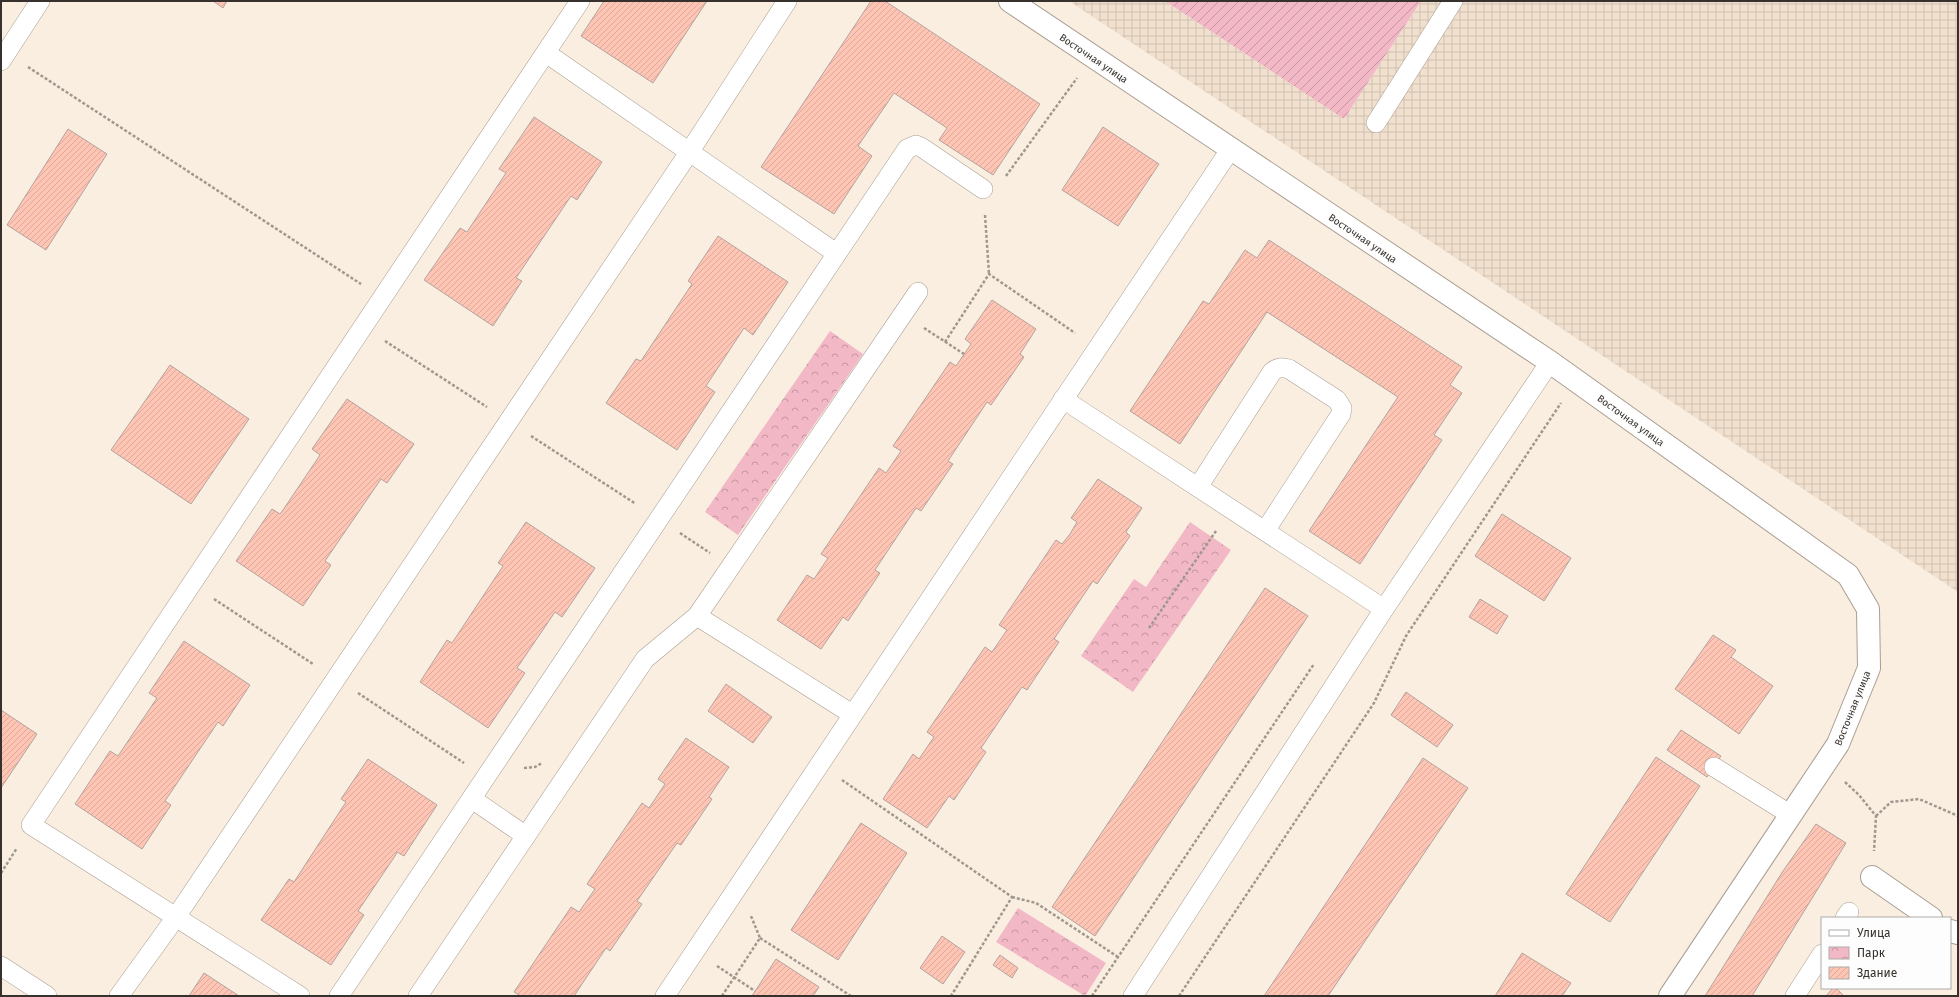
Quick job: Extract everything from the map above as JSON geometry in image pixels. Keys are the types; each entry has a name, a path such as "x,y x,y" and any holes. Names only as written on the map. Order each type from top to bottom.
{"street":[{"name":"Восточная улица","path":"1010,1 1230,150 1550,362 1848,575 1868,609 1869,668 1838,744 1670,996"},
{"path":"1872,878 1930,917"}],"lane":[{"path":"4,57 40,1"},
{"path":"300,996 31,825 580,1"},
{"path":"119,996 176,918 509,422 690,151 787,1"},
{"path":"1376,123 1453,1"},
{"path":"546,53 836,253"},
{"path":"339,996 907,149 911,146 921,147 983,189"},
{"path":"665,996 818,764 1230,150"},
{"path":"418,996 645,659 697,616 918,292"},
{"path":"1133,996 1384,609 1550,362"},
{"path":"1198,487 1272,372 1277,368 1282,367 1289,369 1337,400 1342,408 1341,414 1265,531"},
{"path":"1063,399 1384,609"},
{"path":"697,616 852,714"},
{"path":"1714,767 1791,815"},
{"path":"472,799 526,836"},
{"path":"1795,996 1821,956"},
{"path":"1,966 47,996"}],"path":[{"path":"4,57 382,298"},
{"path":"946,342 989,274 983,189 994,187 1003,181 1092,57"},
{"path":"989,274 1097,348"},
{"path":"904,313 964,354"},
{"path":"363,327 731,567"},
{"path":"1179,996 1374,703 1406,636 1576,380"},
{"path":"1149,628 1231,510"},
{"path":"1092,996 1316,662"},
{"path":"497,761 524,768 535,767 548,758"},
{"path":"818,764 1012,897 1036,902 1118,957"},
{"path":"1826,764 1859,795 1876,816 1872,878"},
{"path":"1876,816 1892,802 1919,799 1958,816"},
{"path":"738,886 760,938 851,996"},
{"path":"951,996 1012,897"},
{"path":"722,996 760,938"},
{"path":"695,950 755,991"}],"shaded area":[{"path":"1069,1 1165,1 1344,119 1421,1 1958,1 1958,592"}],"green space":[{"path":"1165,1 1421,1 1344,119"},
{"path":"830,331 863,354 738,535 705,512"},
{"path":"1190,522 1231,550 1133,692 1081,656 1134,579 1146,587"},
{"path":"1018,908 1106,963 1085,996 996,942"}],"building":[{"path":"213,1 227,1 223,8"},
{"path":"604,1 707,1 653,83 581,36"},
{"path":"871,1 885,1 1040,104 993,175 939,140 947,128 894,93 858,146 872,156 834,214 761,167"},
{"path":"534,117 602,162 577,200 571,196 516,278 522,281 493,326 424,280 460,228 467,232 506,173 499,169"},
{"path":"1103,127 1159,164 1118,226 1062,190"},
{"path":"68,129 107,154 46,250 7,225"},
{"path":"718,236 788,282 753,335 744,328 706,386 715,392 677,450 606,403 636,359 641,361 692,284 688,281"},
{"path":"1269,240 1462,367 1450,385 1462,393 1434,435 1442,440 1360,564 1309,531 1398,397 1267,312 1180,444 1130,411 1203,301 1209,304 1245,250 1257,258"},
{"path":"992,300 1036,329 1020,354 1024,357 991,405 987,402 948,461 953,464 921,511 916,508 875,570 880,573 848,621 843,617 821,649 777,620 807,575 814,579 828,558 821,554 879,468 886,473 901,451 893,446 950,362 956,366 971,344 965,339"},
{"path":"170,365 249,419 191,504 111,450"},
{"path":"347,399 414,444 387,483 381,479 325,561 331,565 303,606 236,561 272,509 280,514 283,510 320,455 312,449"},
{"path":"1098,479 1142,508 1126,532 1130,536 1097,584 1093,581 1054,639 1059,642 1027,690 1022,687 981,748 986,752 954,800 949,796 927,828 883,799 913,754 919,759 934,737 927,732 985,647 992,652 1007,630 999,625 1056,540 1062,544 1070,534 1077,522 1071,518"},
{"path":"1502,514 1571,558 1544,601 1475,556"},
{"path":"526,522 595,568 562,617 555,612 519,665 517,668 525,673 488,728 420,682 447,640 452,643 503,566 498,563"},
{"path":"1265,588 1308,616 1095,936 1052,907"},
{"path":"1480,599 1508,616 1497,634 1469,617"},
{"path":"1713,635 1736,650 1731,657 1773,686 1739,734 1675,689"},
{"path":"184,641 250,685 223,726 218,722 165,801 171,805 142,849 75,804 110,751 118,756 157,698 149,693"},
{"path":"726,684 772,717 753,743 708,711"},
{"path":"1406,692 1453,725 1437,747 1391,715"},
{"path":"1,710 37,734 1,788"},
{"path":"1681,730 1721,756 1707,777 1667,750"},
{"path":"686,738 729,767 709,797 712,799 681,845 677,843 637,901 642,904 610,951 606,948 574,996 521,996 514,992 571,907 579,912 595,889 587,884 642,803 649,808 665,784 658,779"},
{"path":"1656,757 1700,786 1610,922 1566,894"},
{"path":"1423,758 1468,788 1328,996 1264,996"},
{"path":"368,759 437,805 404,856 397,852 358,911 364,915 331,965 261,920 289,879 294,882 346,802 341,799"},
{"path":"861,823 907,853 838,960 791,930"},
{"path":"1816,824 1846,843 1752,996 1705,996 1783,871"},
{"path":"942,936 965,952 943,984 920,968"},
{"path":"1522,953 1571,983 1562,996 1495,996"},
{"path":"1000,955 1018,968 1012,978 993,965"},
{"path":"776,959 819,987 813,996 752,996"},
{"path":"204,973 239,996 189,996"},
{"path":"1832,989 1837,989 1844,996 1826,996"}]}
